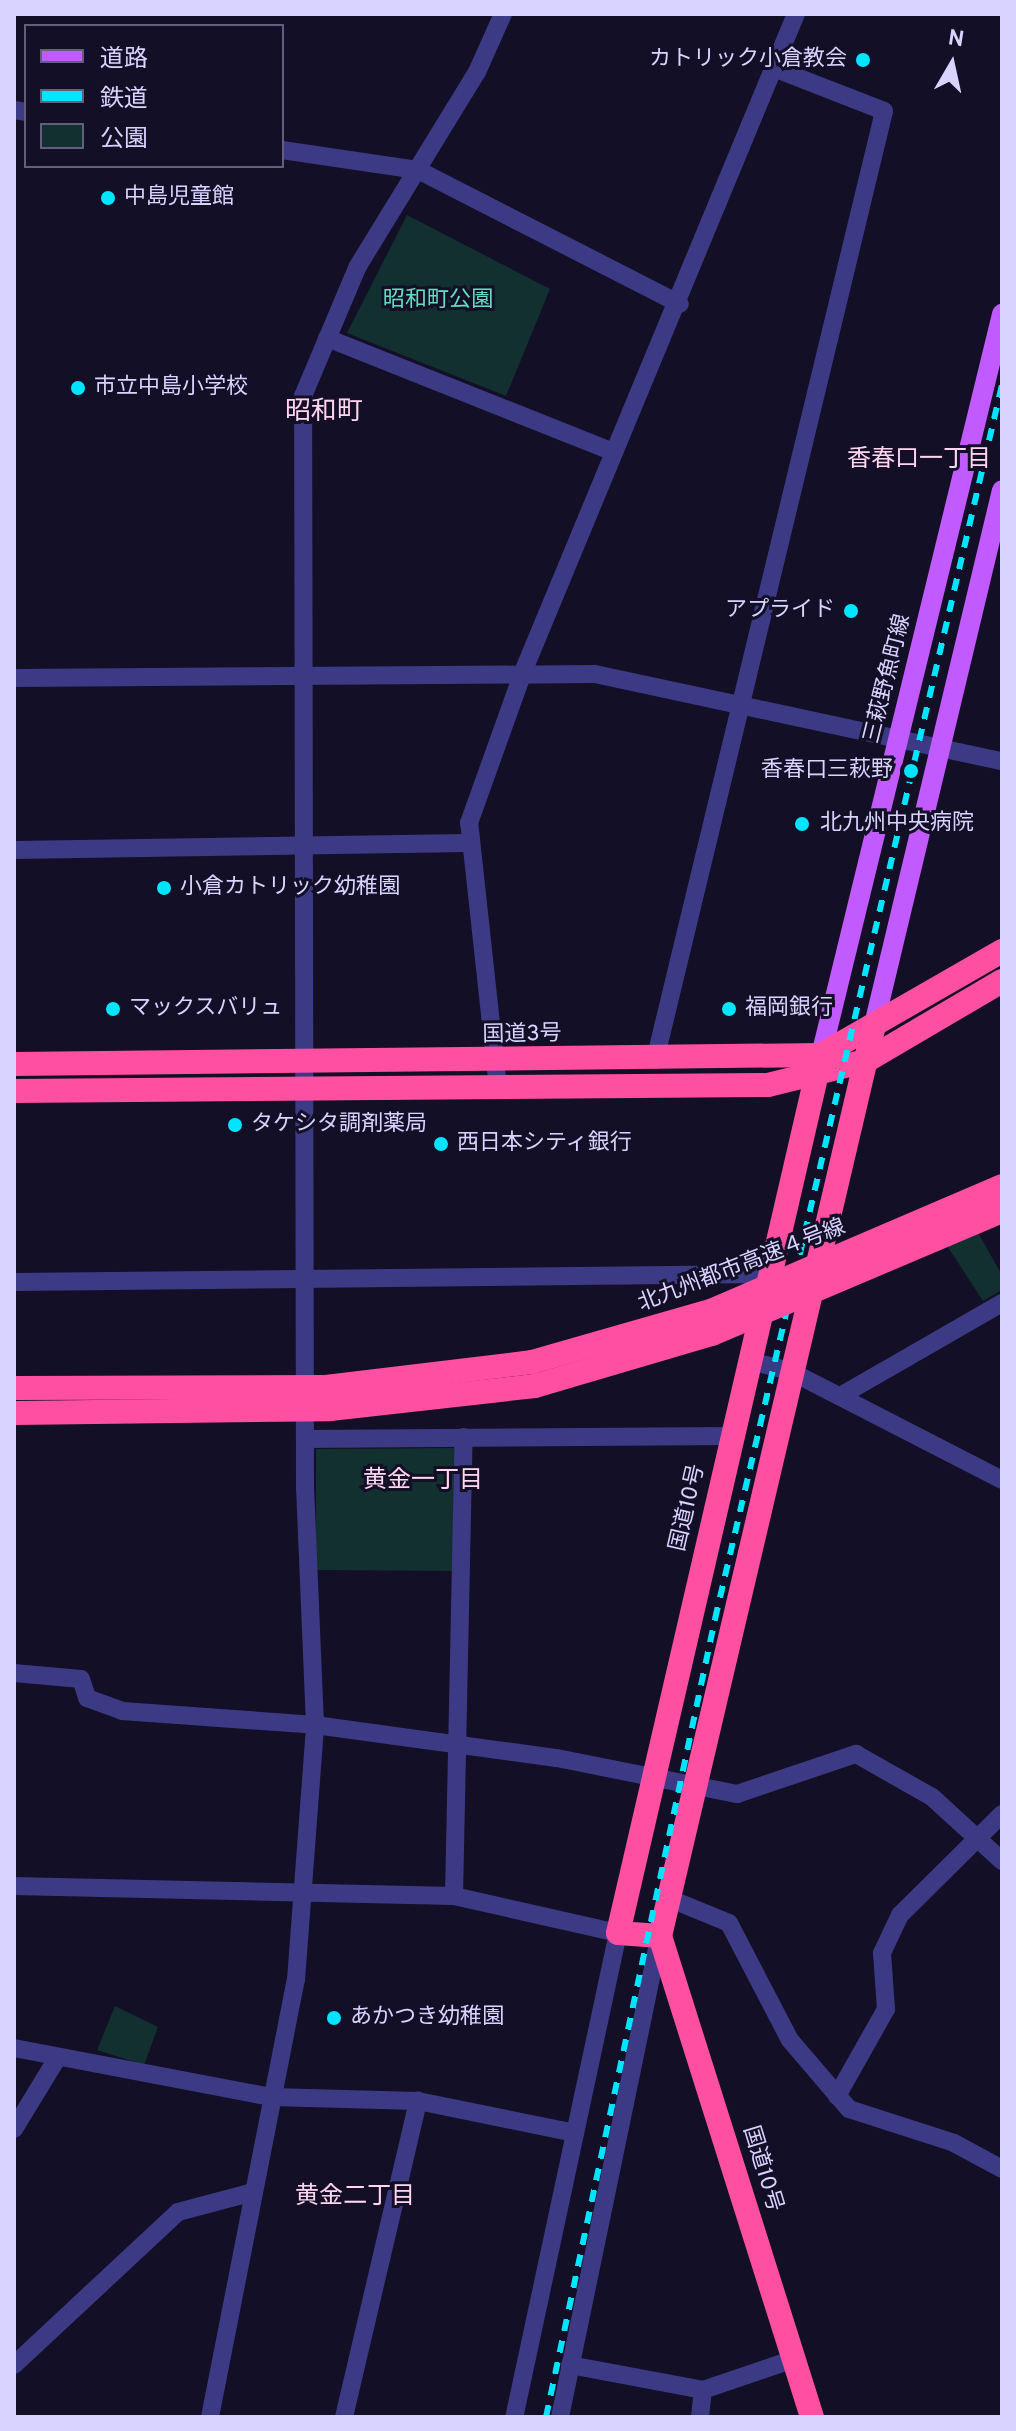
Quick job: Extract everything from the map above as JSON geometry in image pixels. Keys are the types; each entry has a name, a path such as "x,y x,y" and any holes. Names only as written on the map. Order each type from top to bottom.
{"highway":[{"name":"国道3号","path":"14,1091 768,1085 819,1065 1002,951"},
{"name":"国道3号","path":"14,1064 655,1060 819,1065 866,1061 1002,981"},
{"name":"国道10号","path":"812,2417 791,2360 660,1936 693,1782 873,1029"},
{"name":"国道10号","path":"618,1933 819,1065"},
{"name":"北九州都市高速４号線","path":"14,1388 326,1387 532,1362 713,1310 1002,1186"},
{"path":"14,1413 330,1409 535,1386 712,1334 1002,1211"},
{"path":"618,1933 660,1936"}],"main road":[{"name":"三萩野魚町線","path":"819,1065 1002,314"},
{"path":"873,1029 1002,490"}],"street":[{"path":"210,2417 296,1980 315,1725 305,1439 303,396 358,266 418,170 503,14"},
{"path":"498,1088 499,1061 466,843 523,672 614,452 680,304 796,14"},
{"path":"655,1060 736,702 884,111 776,69"},
{"path":"284,150 418,170 680,304"},
{"path":"327,338 614,452"},
{"path":"14,678 302,678 523,672 595,674 1002,761"},
{"path":"14,850 303,848 466,843"},
{"path":"14,1282 770,1274"},
{"path":"842,1395 1002,1303"},
{"path":"750,1361 790,1371 999,1472"},
{"path":"305,1439 732,1436"},
{"path":"454,1896 464,1437"},
{"path":"14,1673 81,1679 87,1698 122,1711 315,1725 653,1773 737,1794 856,1754 932,1797 972,1837 1002,1861"},
{"path":"837,2096 886,2009 882,1953 900,1915 942,1879 972,1837 1002,1814"},
{"path":"14,1886 454,1896 618,1933 571,2132 514,2417"},
{"path":"668,1898 729,1923 790,2040 849,2109 954,2143 1002,2169"},
{"path":"560,2417 660,1936"},
{"path":"14,2048 272,2097 418,2101 571,2132"},
{"path":"14,2129 58,2057"},
{"path":"344,2417 418,2101"},
{"path":"14,2365 178,2212 253,2192"},
{"path":"570,2365 703,2390 791,2360"},
{"path":"700,2417 703,2390"}],"green space":[{"name":"昭和町公園","path":"407,215 550,289 506,396 347,333"},
{"path":"956,1194 1002,1275 1002,1290 983,1301 923,1209"},
{"path":"458,1448 453,1571 316,1570 316,1449"},
{"path":"115,2006 158,2027 144,2065 97,2050"}],"railway":[{"path":"546,2417 715,1619 1002,385"}],"place":[{"name":"カトリック小倉教会","path":"863,60"},
{"name":"中島児童館","path":"108,198"},
{"name":"市立中島小学校","path":"78,388"},
{"name":"アプライド","path":"851,611"},
{"name":"香春口三萩野","path":"911,771"},
{"name":"北九州中央病院","path":"802,824"},
{"name":"小倉カトリック幼稚園","path":"164,888"},
{"name":"マックスバリュ","path":"113,1009"},
{"name":"福岡銀行","path":"729,1009"},
{"name":"タケシタ調剤薬局","path":"235,1125"},
{"name":"西日本シティ銀行","path":"441,1144"},
{"name":"あかつき幼稚園","path":"334,2018"}],"district":[{"name":"昭和町","path":"324,413"},
{"name":"香春口一丁目","path":"919,461"},
{"name":"黄金一丁目","path":"423,1482"},
{"name":"黄金二丁目","path":"355,2198"}]}
